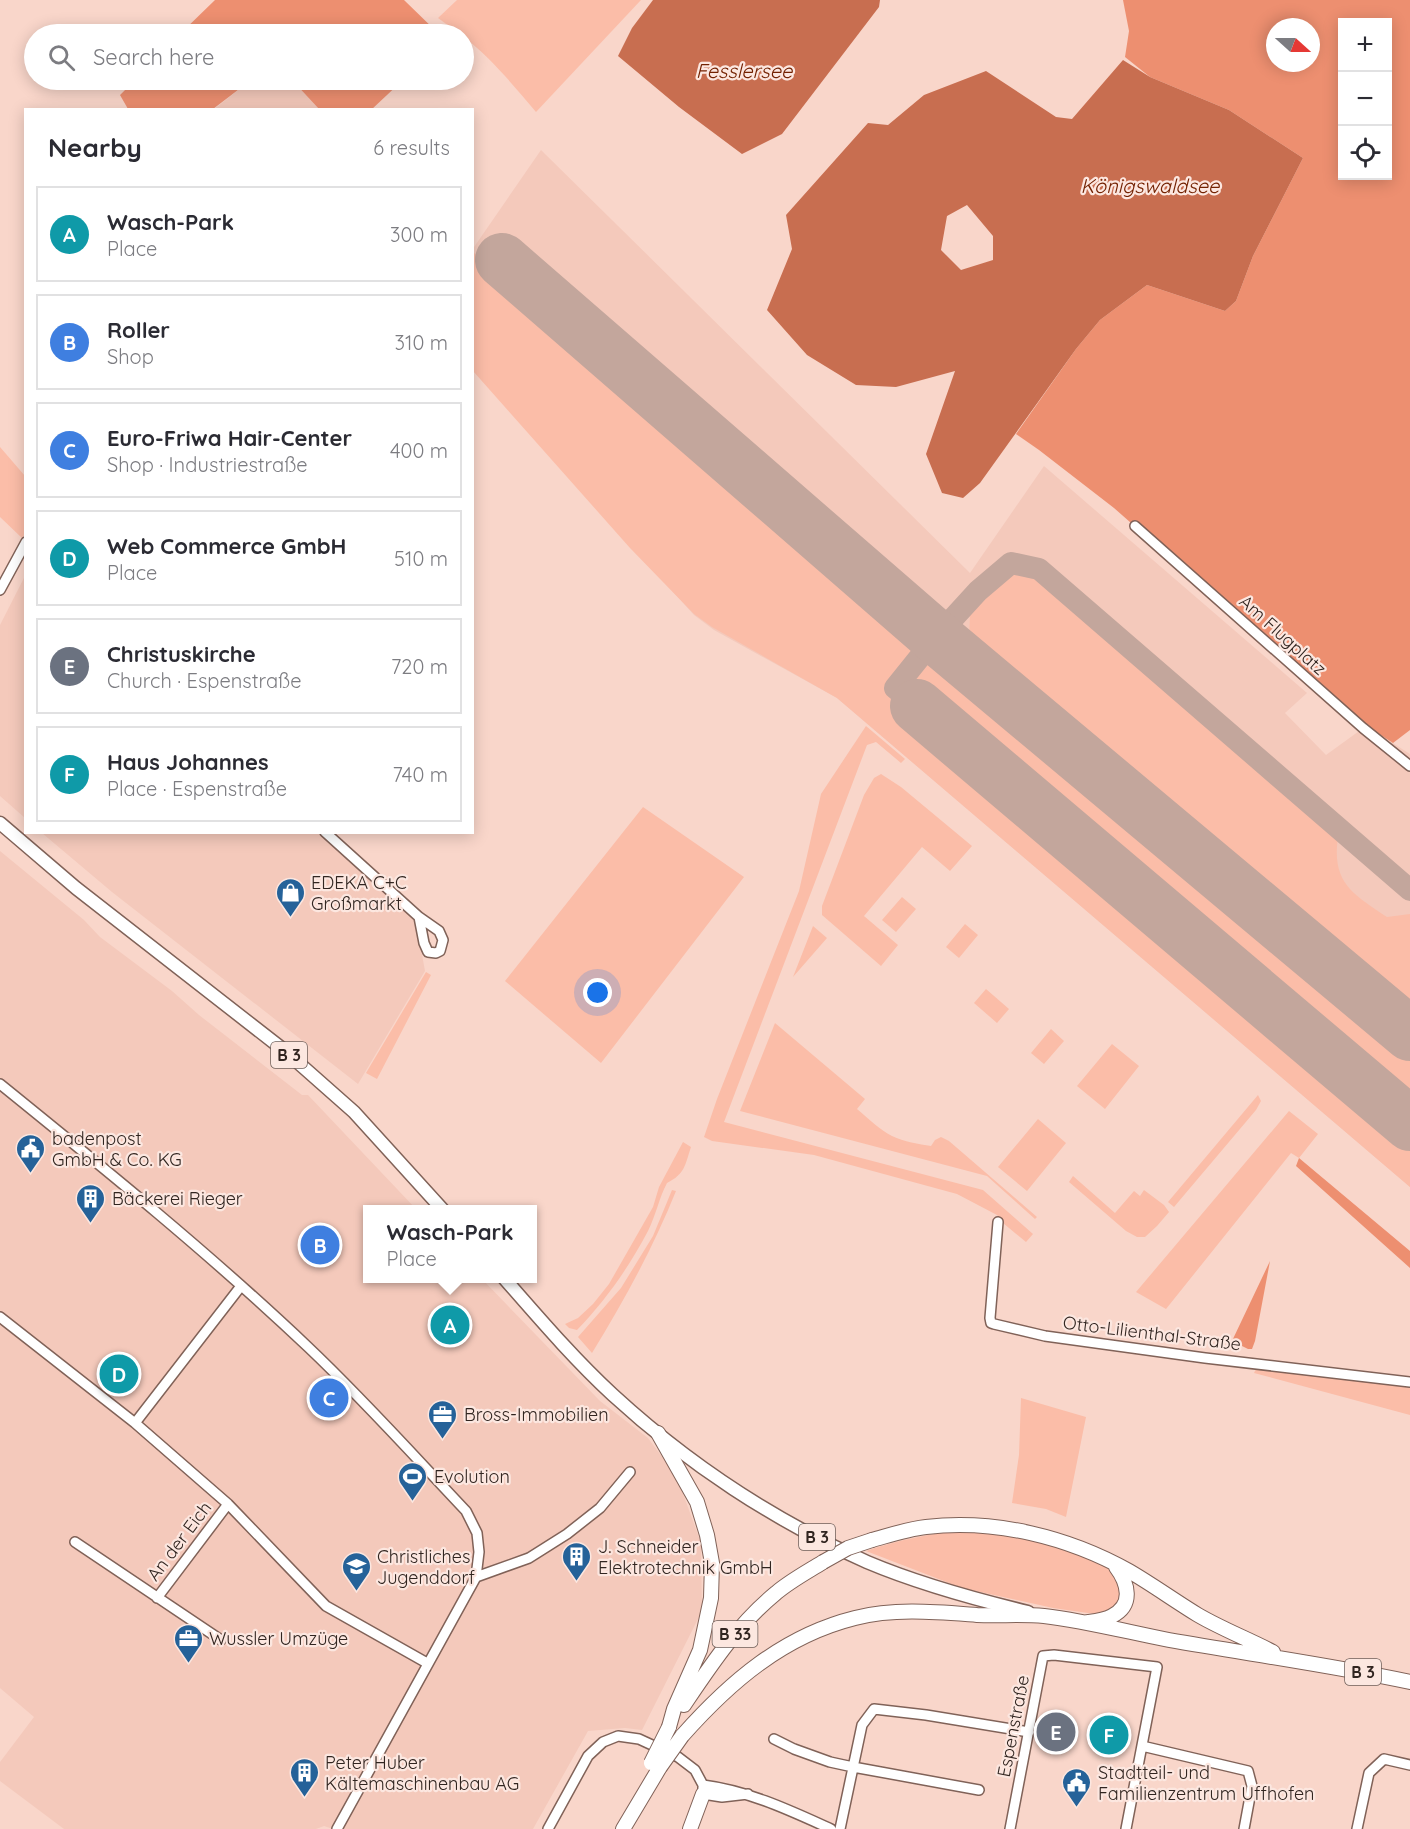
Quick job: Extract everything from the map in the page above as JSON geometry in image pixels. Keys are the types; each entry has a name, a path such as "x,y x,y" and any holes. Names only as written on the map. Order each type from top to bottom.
{"highway":[{"path":"658,1433 698,1502 712,1563 711,1598 699,1650 674,1709 669,1728"},
{"name":"B 33","path":"626,1826 637,1798 655,1765 669,1728 715,1658 742,1626 776,1592 848,1548 872,1540 924,1527 952,1525 1019,1530 1053,1538 1112,1562 1200,1616 1285,1658"},
{"path":"1083,1623 1111,1617 1119,1612 1124,1604 1128,1587 1112,1562"},
{"name":"B 33","path":"655,1765 711,1703 749,1670 778,1651 810,1635 854,1618 890,1611 1044,1616"},
{"name":"B 3","path":"1044,1616 1410,1682"},
{"path":"690,1829 703,1790"},
{"name":"B 33","path":"614,1829 625,1807 637,1798"}],"main road":[{"name":"B 3","path":"0,823 75,888 285,1051 354,1112 439,1205"},
{"name":"B 3","path":"508,1283 581,1364 619,1401 658,1433 753,1502 868,1562 926,1584 1044,1616"}],"street":[{"name":"Am Flugplatz","path":"1135,526 1363,728 1410,766"},
{"path":"0,590 22,558"},
{"path":"326,834 419,917"},
{"path":"0,1084 139,1198 309,1348 466,1511 477,1533 479,1552 476,1577 337,1829"},
{"name":"Otto-Lilienthal-Straße","path":"998,1222 991,1323 1045,1336 1205,1358 1410,1382"},
{"path":"135,1423 241,1286"},
{"path":"0,1317 135,1423 228,1504 326,1606 427,1663"},
{"path":"476,1577 529,1558 567,1534 600,1508 630,1472"},
{"name":"An der Eich","path":"157,1598 228,1504"},
{"name":"An der Eich","path":"75,1542 221,1640"},
{"name":"Espenstraße","path":"1010,1829 1043,1656 1054,1655 1157,1667 1126,1829"},
{"path":"840,1829 862,1725 874,1709 1029,1732"},
{"path":"548,1829 588,1756 603,1742 618,1736 639,1739 678,1757 695,1770 703,1790 722,1797 748,1794 831,1829"},
{"path":"774,1739 830,1762 979,1790"},
{"path":"1142,1746 1248,1771 1252,1786 1244,1829"},
{"path":"1357,1829 1369,1773 1384,1759 1410,1765"}],"shaded area":[{"path":"215,0 404,0 429,24 190,24"},
{"path":"457,0 641,0 536,112 511,82 474,45 474,24 446,24 438,18"},
{"path":"1123,0 1410,0 1410,730 1393,743 1347,713 1114,508 1016,434 1076,349 1100,320 1147,285 1225,311 1236,301 1253,256 1303,158 1229,110 1150,77 1125,57 1129,31"},
{"path":"125,90 238,90 214,108 127,108 120,95"},
{"path":"238,90 301,90 318,108 216,108"},
{"path":"301,90 392,90 373,108 318,108"},
{"path":"541,150 970,573 1044,466 1307,693 1285,713 1326,755 1366,726 1410,754 1410,1187 837,698 714,630 694,615 474,371 474,247"},
{"path":"474,253 790,526 1410,1050 1410,1187 837,698 712,627 694,614 630,548 474,372"},
{"path":"0,447 24,475 24,535 22,538 0,517"},
{"path":"1011,573 1037,575 1339,831 1337,862 1345,883 1362,900 1387,917 1410,914 1410,1017 969,643 970,614"},
{"path":"24,578 24,817 0,796 0,625"},
{"path":"866,726 905,759 901,763 876,742 867,745 724,1122 983,1190 1033,1234 1026,1242 997,1215 957,1194 814,1155 712,1141 704,1137 799,891 821,794"},
{"path":"881,774 901,787 972,846 950,871 922,847 864,916 898,945 881,966 822,915 822,906 864,795 874,778"},
{"path":"643,807 744,877 601,1063 505,981"},
{"path":"43,834 321,834 412,917 417,927 425,971 358,1084 112,892"},
{"path":"0,851 84,920 100,937 172,991 199,1015 302,1095 308,1095 412,1205 363,1205 363,1283 486,1283 600,1401 648,1438 677,1477 701,1543 702,1611 642,1730 625,1728 588,1731 533,1829 333,1829 324,1826 316,1829 64,1829 0,1781 0,1762 34,1717 0,1688"},
{"path":"902,897 916,909 896,932 882,920"},
{"path":"965,924 978,935 959,958 946,947"},
{"path":"813,926 827,938 793,977"},
{"path":"426,972 431,975 377,1079 366,1073"},
{"path":"986,989 1009,1009 997,1023 974,1003"},
{"path":"775,1023 865,1099 857,1109 883,1131 901,1140 931,1146 941,1137 949,1141 1037,1217 1035,1219 987,1176 740,1111"},
{"path":"1051,1029 1064,1041 1044,1064 1031,1053"},
{"path":"1112,1044 1139,1066 1105,1109 1077,1086"},
{"path":"1258,1095 1261,1101 1256,1110 1174,1207 1168,1202"},
{"path":"1289,1111 1318,1134 1299,1158 1291,1153 1166,1309 1136,1292"},
{"path":"1038,1119 1066,1143 1027,1191 998,1167"},
{"path":"683,1142 691,1147 686,1164 678,1176 667,1183 641,1244 616,1283 588,1319 577,1330 569,1328 565,1324 578,1318 609,1284 653,1207 659,1187"},
{"path":"1299,1158 1410,1251 1410,1268 1296,1166"},
{"path":"1073,1176 1115,1213 1134,1191 1140,1196 1144,1190 1164,1205 1169,1212 1145,1237 1137,1237 1126,1231 1069,1182"},
{"path":"672,1190 676,1191 648,1254 592,1353 578,1337 621,1288 653,1236"},
{"path":"1270,1261 1255,1341 1252,1349 1248,1349 1232,1341"},
{"path":"1256,1369 1410,1386 1410,1415 1254,1373"},
{"path":"1021,1398 1086,1417 1066,1517 1046,1509 1012,1503 1019,1455"},
{"path":"962,1530 1006,1534 1055,1543 1113,1570 1122,1580 1122,1602 1102,1615 1053,1608 962,1588 866,1551 914,1538"}],"water":[{"name":"Fesslersee","path":"653,0 880,0 879,7 782,134 742,154 679,107 618,56 632,28"},
{"name":"Königswaldsee","path":"1123,60 1150,77 1229,110 1303,158 1253,256 1236,301 1225,311 1147,285 1100,320 1076,349 980,483 963,498 942,493 926,454 955,371 896,387 856,385 807,355 767,310 792,249 786,215 868,123 888,125 924,95 986,71 1056,117 1072,119","holes":["967,205 993,236 993,260 961,270 941,250 947,216"]}],"taxiway":[{"path":"917,706 895,688 936,637 978,591 1011,563 1039,569 1410,890"}],"runway":[{"path":"502,260 936,637 1410,1034"},
{"path":"917,706 1410,1124"}],"place":[{"name":"EDEKA C+C Großmarkt","path":"290,918"},
{"name":"badenpost GmbH & Co. KG","path":"31,1174"},
{"name":"Bäckerei Rieger","path":"91,1224"},
{"name":"Roller","path":"320,1245"},
{"name":"Wasch-Park","path":"450,1325"},
{"name":"Web Commerce GmbH","path":"119,1374"},
{"name":"Euro-Friwa Hair-Center","path":"329,1398"},
{"name":"Bross-Immobilien","path":"443,1440"},
{"name":"Evolution","path":"413,1502"},
{"name":"J. Schneider Elektrotechnik GmbH","path":"577,1582"},
{"name":"Christliches Jugenddorf","path":"356,1592"},
{"name":"Wussler Umzüge","path":"188,1664"},
{"name":"Christuskirche","path":"1056,1732"},
{"name":"Haus Johannes","path":"1109,1735"},
{"name":"Peter Huber Kältemaschinenbau AG","path":"304,1798"},
{"name":"Stadtteil- und Familienzentrum Uffhofen","path":"1077,1808"}]}
